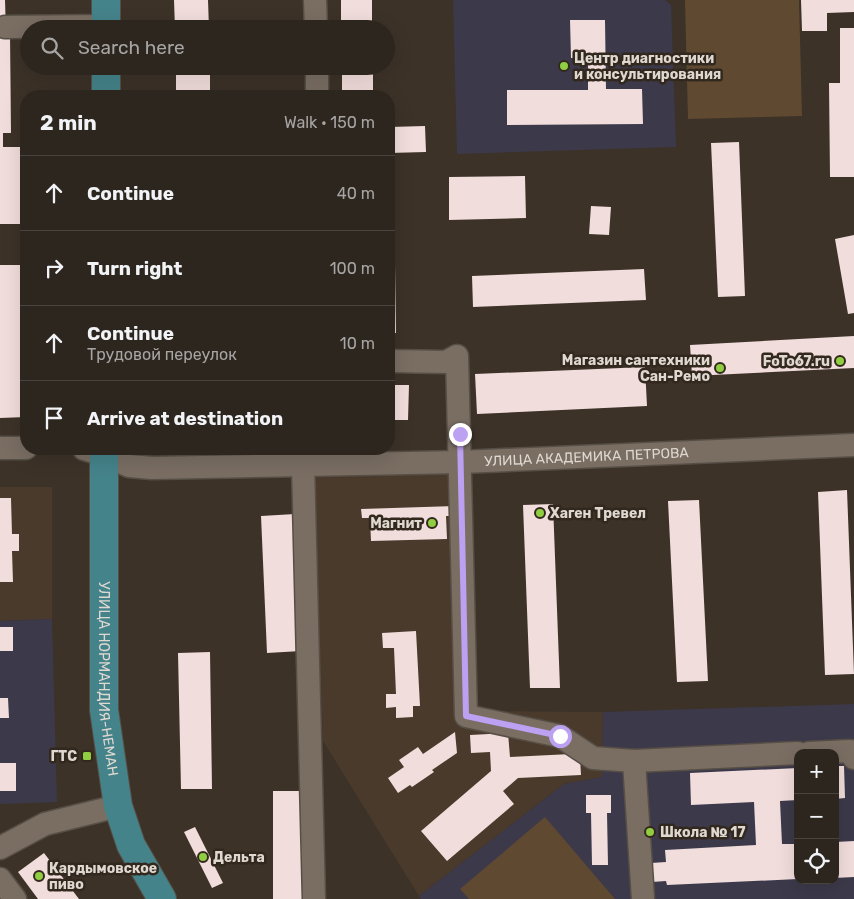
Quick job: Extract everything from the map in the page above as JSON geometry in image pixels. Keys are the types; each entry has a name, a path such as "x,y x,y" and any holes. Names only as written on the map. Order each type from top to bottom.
{"main road":[{"path":"106,75 106,90"},
{"name":"УЛИЦА НОРМАНДИЯ-НЕМАН","path":"98,455 104,710 118,806 131,845 162,899"}],"street":[{"path":"315,0 316,20"},
{"path":"84,20 106,18"},
{"path":"6,27 20,26"},
{"path":"317,75 317,90"},
{"path":"395,361 446,362 457,356 466,716 560,736 593,758 634,761 794,753"},
{"name":"УЛИЦА АКАДЕМИКА ПЕТРОВА","path":"106,455 129,466 152,468 461,462 854,444"},
{"path":"0,448 20,448"},
{"path":"303,464 314,899"},
{"path":"839,752 850,751 854,758"},
{"path":"634,761 643,899"},
{"path":"0,848 45,824 118,806"},
{"path":"0,879 15,899"}],"shaded area":[{"name":"Центр диагностики и консультирования","path":"453,0 665,0 671,5 676,147 457,154"},
{"path":"685,0 799,0 802,116 688,119"},
{"path":"458,469 456,711 603,712 602,777 564,784 419,896 323,741 314,474"},
{"path":"0,487 52,487 52,619 0,621"},
{"path":"52,619 57,802 0,804 0,621"},
{"name":"Школа № 17","path":"854,704 854,899 421,899 419,896 564,784 602,777 603,712"},
{"path":"545,817 615,899 469,899 460,889"}],"building":[{"path":"0,0 5,0 6,33 10,33 11,133 3,133 3,147 20,147 20,224 0,224"},
{"path":"174,0 208,0 209,20 175,20"},
{"path":"341,0 372,0 372,20 341,20"},
{"path":"801,0 854,0 854,12 827,13 827,31 802,31"},
{"path":"570,20 605,20 606,89 642,89 643,124 507,125 507,90 588,90 588,58 571,58"},
{"path":"840,28 854,28 854,177 830,177 829,83 840,83"},
{"path":"176,75 210,75 210,90 176,90"},
{"path":"342,75 373,75 373,90 342,90"},
{"path":"425,126 426,152 395,153 395,127"},
{"path":"739,142 745,296 718,297 711,143"},
{"path":"525,176 526,218 449,220 449,177"},
{"path":"591,206 611,207 609,235 589,234"},
{"path":"854,235 854,313 848,314 835,239"},
{"path":"395,264 396,333 395,333"},
{"path":"0,265 20,265 20,417 0,418"},
{"path":"644,269 646,300 473,307 472,276"},
{"path":"854,336 854,368 692,376 690,345"},
{"path":"645,367 647,406 477,414 475,374"},
{"path":"395,385 409,385 408,420 395,420"},
{"path":"847,490 854,674 825,675 818,492"},
{"path":"0,498 11,498 12,534 19,534 19,551 12,551 13,582 0,582"},
{"path":"699,500 708,681 677,682 668,501"},
{"path":"553,504 560,688 530,688 523,505"},
{"path":"455,506 455,516 446,516 447,539 371,541 370,518 362,518 361,509"},
{"path":"295,514 301,651 267,653 261,516"},
{"path":"0,627 13,627 13,651 0,651"},
{"path":"416,631 420,706 413,706 413,717 396,718 396,707 386,708 386,694 396,694 394,648 383,648 382,633"},
{"path":"210,652 212,789 181,789 178,653"},
{"path":"0,698 8,698 9,718 0,718"},
{"path":"455,732 457,753 432,770 434,772 412,787 410,785 398,793 388,778 404,767 399,760 418,747 423,754"},
{"path":"508,733 510,757 571,754 572,758 580,757 581,775 518,778 503,791 514,804 447,861 421,831 491,771 490,752 471,753 470,735"},
{"path":"0,763 16,763 16,791 0,791"},
{"path":"839,766 844,766 845,798 839,799"},
{"path":"794,768 794,800 780,801 782,844 794,844 794,879 667,885 666,881 652,882 651,863 666,862 665,850 756,845 754,802 691,805 690,773"},
{"path":"273,791 303,791 303,899 273,899"},
{"path":"586,795 611,795 611,813 607,813 608,865 592,865 591,813 586,813"},
{"name":"Дельта","path":"195,827 223,883 212,888 184,832"},
{"path":"854,841 854,877 839,878 839,842"},
{"path":"44,853 79,899 38,899 18,872"}],"place":[{"name":"Центр диагностики и консультирования","path":"564,66"},
{"name":"FoTo67.ru","path":"840,361"},
{"name":"Магазин сантехники Сан-Ремо","path":"720,368"},
{"name":"Хаген Тревел","path":"540,513"},
{"name":"Магнит","path":"432,523"},
{"name":"ГТС","path":"87,756"},
{"name":"Школа № 17","path":"650,832"},
{"name":"Дельта","path":"203,857"},
{"name":"Кардымовское пиво","path":"39,876"}],"route":[{"path":"460,434 466,716 560,736"}]}
